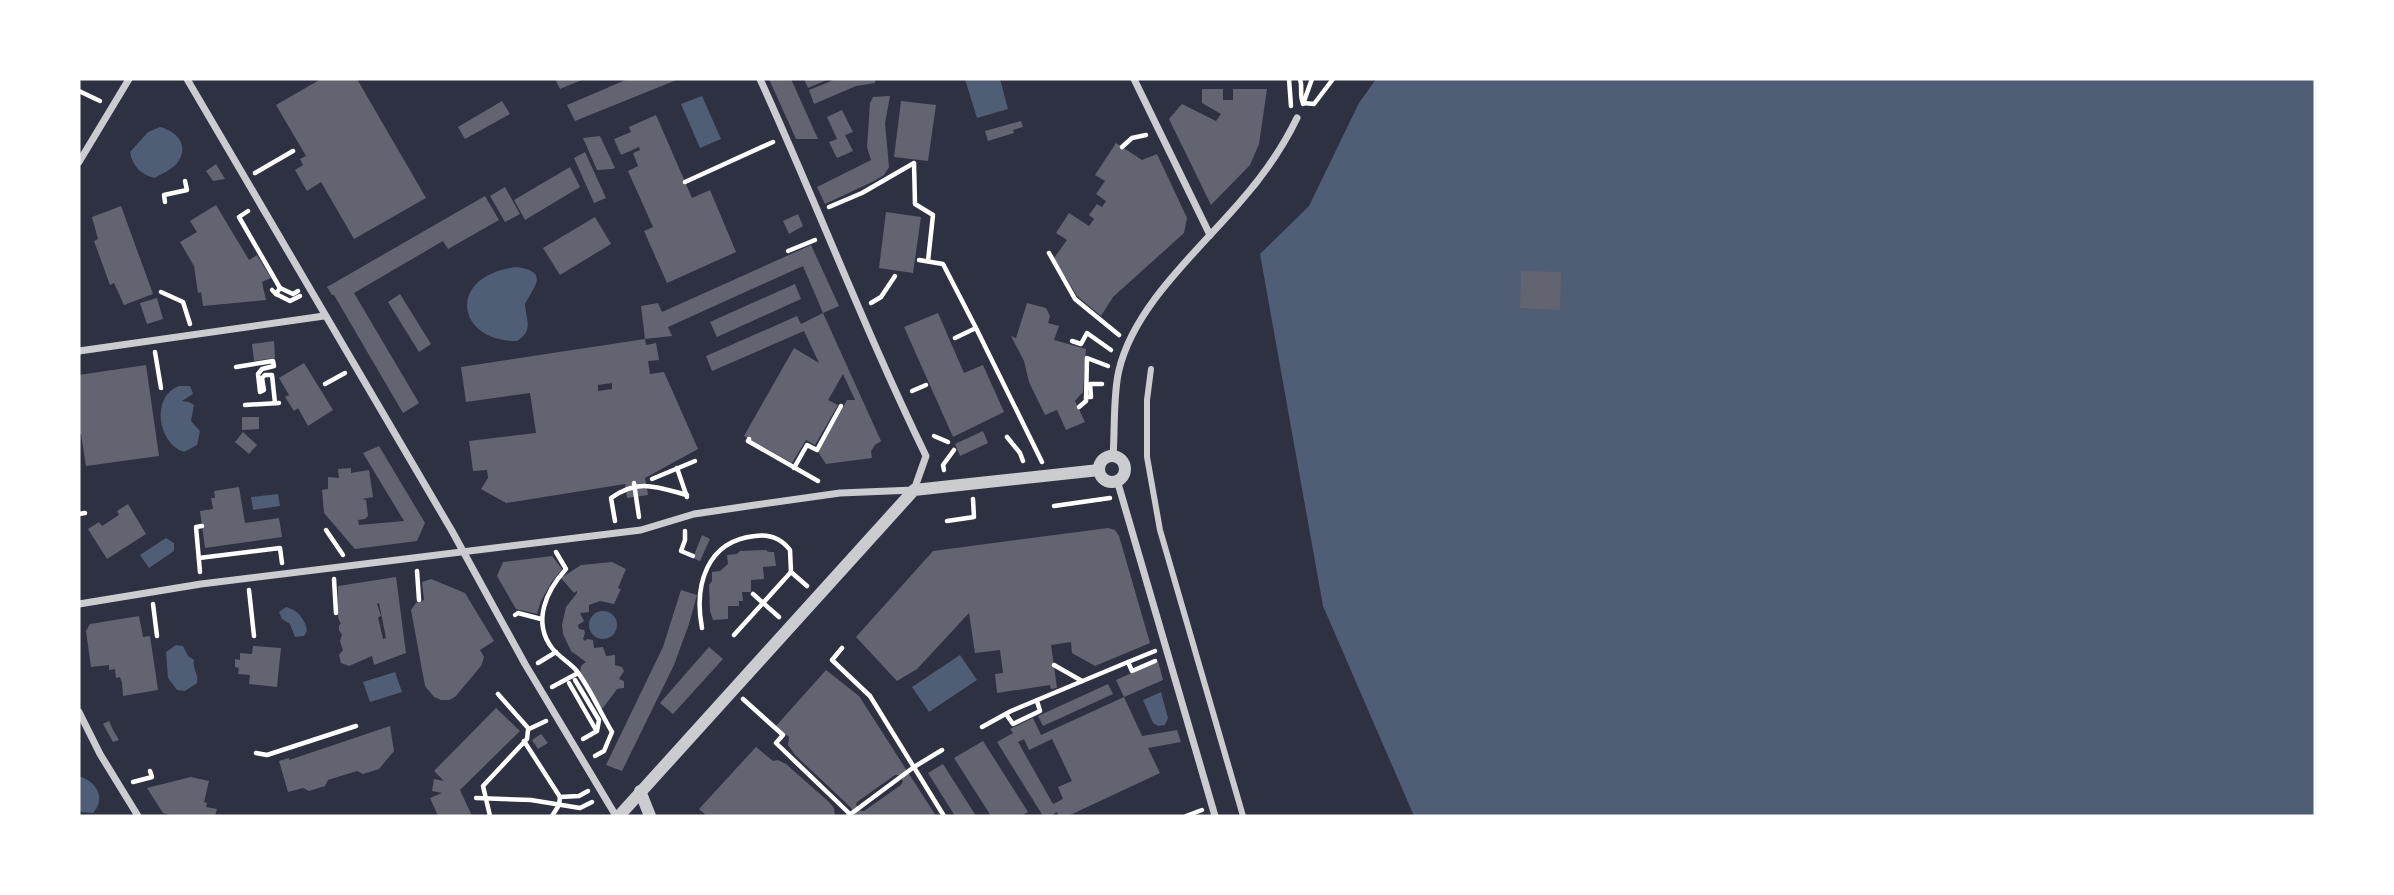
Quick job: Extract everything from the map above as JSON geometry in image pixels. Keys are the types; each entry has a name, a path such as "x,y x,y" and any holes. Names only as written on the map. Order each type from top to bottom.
{"street":[{"path":"79,162 129,79"},
{"path":"187,79 463,551 542,692 617,816 914,490 926,456 760,79"},
{"path":"1134,79 1210,235"},
{"path":"1113,456 1117,384 1128,342 1163,287 1274,160 1297,118"},
{"path":"79,351 324,316"},
{"path":"1151,369 1147,400 1147,457 1160,530 1243,816"},
{"path":"1113,456 1122,461 1125,469 1123,476 1117,481 1108,481 1100,475 1099,470 1103,459 1113,456"},
{"path":"79,604 201,584 640,530 706,512 840,493 914,490 1099,470"},
{"path":"1117,481 1215,816"},
{"path":"79,712 138,816"},
{"path":"640,791 650,816"}],"path":[{"path":"1289,79 1289,104"},
{"path":"1300,79 1303,103"},
{"path":"1297,118 1312,79"},
{"path":"1303,103 1314,104 1333,79"},
{"path":"79,91 101,101"},
{"path":"1122,147 1126,141 1140,135 1161,134"},
{"path":"685,183 786,136"},
{"path":"246,179 293,151"},
{"path":"819,211 862,193 914,163 915,204 933,215 928,261"},
{"path":"165,202 164,195 187,190 185,181"},
{"path":"239,217 280,288 293,294 308,286"},
{"path":"788,251 829,234"},
{"path":"1049,253 1075,299 1128,342"},
{"path":"919,260 943,264 1047,476"},
{"path":"861,308 881,297 895,276"},
{"path":"280,288 274,292 290,301"},
{"path":"161,292 183,302 192,335"},
{"path":"955,338 976,328"},
{"path":"1072,341 1081,344 1087,333 1123,359"},
{"path":"153,341 161,388"},
{"path":"1086,399 1087,358 1091,359"},
{"path":"236,367 273,361 274,366 262,369 258,374 260,391 264,390 262,378 272,375 277,403 246,405"},
{"path":"325,384 355,367"},
{"path":"1079,407 1091,397 1090,384 1117,384"},
{"path":"1086,399 1093,401"},
{"path":"794,468 807,444 817,450 841,406"},
{"path":"1007,437 1020,453"},
{"path":"749,439 748,441 840,493"},
{"path":"943,465 954,450"},
{"path":"652,479 695,461"},
{"path":"617,533 611,498 623,489 635,485 648,485 687,496 677,468"},
{"path":"947,521 974,517 972,484"},
{"path":"635,485 637,500"},
{"path":"1054,506 1122,497"},
{"path":"683,518 685,540 681,551 693,556"},
{"path":"201,584 196,527 202,526"},
{"path":"326,530 348,565"},
{"path":"702,628 699,600 705,573 714,555 728,544 758,535 776,538 790,550 791,572 734,635"},
{"path":"200,558 280,548 281,554"},
{"path":"255,551 257,561"},
{"path":"416,556 419,600"},
{"path":"557,557 566,569 553,585 542,609 544,634 556,652 578,673 612,732 604,751 599,753"},
{"path":"333,568 337,613"},
{"path":"791,572 818,596"},
{"path":"247,578 254,636"},
{"path":"151,592 157,636"},
{"path":"753,594 790,627"},
{"path":"518,613 541,619"},
{"path":"842,648 832,660 870,696 944,816"},
{"path":"545,659 556,652"},
{"path":"982,727 1006,714 1148,654"},
{"path":"1128,662 1132,671 1168,655"},
{"path":"1054,665 1083,681"},
{"path":"542,692 578,673"},
{"path":"574,746 597,731 599,720 575,680"},
{"path":"569,683 597,731"},
{"path":"732,689 783,735 776,743 850,815 914,767 942,751"},
{"path":"498,694 529,729 542,723"},
{"path":"1006,714 1013,724 1040,711 1037,701"},
{"path":"256,752 267,755 356,726"},
{"path":"490,816 483,786 524,741 528,730"},
{"path":"524,741 560,797 559,805 552,816"},
{"path":"119,786 152,776 150,771"},
{"path":"560,797 579,796 598,785"},
{"path":"476,798 531,800 580,808"}],"water":[{"path":"965,79 1000,79 1008,109 977,118"},
{"path":"1376,79 2315,79 2315,816 1414,816 1323,606 1260,254 1309,206 1359,103"},
{"path":"702,96 721,139 700,148 681,104"},
{"path":"160,127 176,135 182,150 176,165 154,178 138,168 130,152 148,132"},
{"path":"517,267 533,272 537,280 525,304 526,333 517,341 496,338 481,331 471,320 467,307 469,294 478,282 494,273"},
{"path":"179,386 190,386 193,394 182,401 194,405 191,421 200,431 197,445 184,452 168,439 161,419 164,399 170,391"},
{"path":"278,494 280,506 253,510 251,497"},
{"path":"166,538 174,543 174,551 149,568 140,555"},
{"path":"286,607 294,610 303,619 307,631 304,636 295,637 290,624 282,619 279,612"},
{"path":"603,611 613,615 617,625 613,635 603,639 593,635 589,625 593,615"},
{"path":"176,645 183,646 188,656 194,660 197,683 185,691 177,690 168,678 166,652"},
{"path":"960,655 977,680 929,712 912,687"},
{"path":"395,672 402,692 370,702 363,682"},
{"path":"1161,692 1168,718 1165,725 1158,726 1153,723 1143,700"},
{"path":"81,777 87,779 98,792 99,802 93,813 81,812 79,809"}],"building":[{"path":"321,79 357,79 426,198 354,239 321,182 307,191 295,170 303,165 300,159 306,156 276,105"},
{"path":"555,79 584,79 560,89"},
{"path":"628,79 679,79 575,121 567,105"},
{"path":"769,79 791,79 818,139 796,139"},
{"path":"804,79 829,79 808,88"},
{"path":"836,79 875,79 875,83 856,86 814,104 809,90"},
{"path":"1202,89 1223,89 1223,100 1233,100 1233,89 1267,89 1259,144 1250,165 1211,205 1169,119 1182,104 1216,121 1221,114 1202,103"},
{"path":"890,96 885,123 889,167 884,175 874,181 825,204 817,187 871,160 867,147 870,103 873,97"},
{"path":"502,101 510,114 465,139 458,127"},
{"path":"901,101 936,105 928,161 894,157"},
{"path":"842,110 853,132 845,135 853,151 837,158 829,142 837,139 827,117"},
{"path":"656,115 692,198 710,190 736,252 667,283 644,231 653,227 628,171 638,166 633,153 640,150 639,147 621,155 614,139 631,132 629,127"},
{"path":"1021,121 1023,127 1013,130 1014,133 988,141 985,131"},
{"path":"600,136 615,168 597,170 583,138"},
{"path":"1116,143 1142,160 1157,154 1187,218 1184,233 1113,297 1101,316 1077,296 1054,258 1067,240 1056,233 1069,213 1089,226 1094,219 1089,215 1097,204 1102,207 1106,201 1096,194 1105,181 1095,175"},
{"path":"585,152 606,198 594,203 574,158"},
{"path":"216,164 225,179 213,181 206,171"},
{"path":"570,167 580,187 525,220 514,200"},
{"path":"505,187 520,214 505,222 490,196"},
{"path":"485,196 499,220 448,249 443,241 354,293 419,403 403,413 327,287"},
{"path":"216,205 249,260 257,255 271,278 262,282 266,300 203,306 194,266 180,242 197,232 190,221"},
{"path":"121,206 153,294 124,305 114,283 110,285 94,241 98,239 92,217"},
{"path":"886,212 921,217 913,273 879,268"},
{"path":"798,214 803,226 789,234 783,221"},
{"path":"595,217 611,244 560,275 543,248"},
{"path":"811,245 839,306 823,313 803,266 668,327 672,336 645,339 641,306 658,303 662,312"},
{"path":"1521,271 1561,272 1560,310 1520,308"},
{"path":"795,284 801,299 717,337 710,322"},
{"path":"400,294 431,344 419,352 388,302"},
{"path":"157,298 163,319 147,324 140,303"},
{"path":"1027,303 1046,308 1050,316 1048,323 1059,326 1054,340 1086,349 1083,392 1075,401 1085,422 1066,430 1057,410 1045,415 1011,336 1016,338"},
{"path":"823,313 881,441 871,451 872,458 826,464 818,452 847,400 855,400 843,374 828,400 838,405 815,445 806,440 792,463 744,436 794,348 819,363 804,331 712,371 706,356 797,316 801,324"},
{"path":"938,313 964,373 983,365 1004,412 953,437 904,327"},
{"path":"645,339 646,345 656,343 659,360 648,361 650,374 664,372 698,449 645,478 648,495 627,498 625,484 506,503 481,489 488,478 487,470 473,471 469,441 536,433 530,393 466,402 461,367","holes":["612,383 612,389 598,391 598,385"]},
{"path":"274,341 275,358 254,361 252,344"},
{"path":"304,363 333,410 308,426 298,408 294,411 285,397 289,395 279,378"},
{"path":"146,365 159,456 86,466 79,434 79,375"},
{"path":"242,417 259,417 259,429 242,430"},
{"path":"983,431 988,443 960,456 955,444"},
{"path":"243,432 257,445 249,454 235,442"},
{"path":"379,446 425,523 417,541 355,549 324,513 322,490 328,489 328,477 339,478 338,469 351,468 351,473 369,470 373,497 362,499 366,500 368,516 358,520 359,525 404,521 363,453"},
{"path":"239,487 245,523 279,518 282,537 205,548 200,511 213,509 211,498 215,498 214,491"},
{"path":"128,504 146,534 107,559 88,529 99,522 102,526 119,515 117,511"},
{"path":"1108,528 1115,530 1119,536 1150,643 1095,666 1072,653 1071,642 1051,645 1057,688 1051,689 1050,685 997,693 995,674 1003,673 1000,650 975,653 969,613 917,669 897,681 856,637 933,551"},
{"path":"702,535 710,539 700,561 693,558"},
{"path":"740,551 774,552 776,566 763,567 764,579 751,580 751,592 742,592 743,601 739,601 739,606 728,606 728,619 713,620 709,585 712,572 720,571 728,564 727,555"},
{"path":"552,556 562,569 541,601 537,614 516,609 497,576 503,562"},
{"path":"612,562 626,569 614,604 600,601 589,605 589,612 580,613 584,621 578,625 579,629 584,630 585,641 593,640 594,648 603,647 606,656 615,655 615,665 622,667 624,671 619,679 624,681 624,688 617,689 603,708 600,708 580,674 581,666 586,662 571,651 563,634 566,607 577,591 574,593 561,578 581,565"},
{"path":"396,577 406,653 374,665 372,656 349,666 341,663 339,655 343,650 338,618 338,586","holes":["379,603 386,638 383,639 378,617 381,616 377,604"]},
{"path":"431,579 465,593 494,641 480,650 484,657 481,666 455,697 449,700 434,697 425,686 411,610 416,603 424,600 422,582"},
{"path":"681,590 697,595 674,665 622,771 606,765 663,647"},
{"path":"139,616 143,637 150,636 158,690 123,696 122,683 120,677 116,678 115,669 109,670 109,665 91,667 86,631 90,624"},
{"path":"253,646 281,648 277,687 249,684 250,675 238,674 239,668 235,667 235,659 240,660 240,653 252,654"},
{"path":"709,647 723,659 673,714 660,703"},
{"path":"1158,661 1163,680 1124,697 1116,680"},
{"path":"826,670 859,696 936,816 854,816 851,808 795,755 788,745 789,737 776,726","holes":["895,775 899,775 903,781 901,785 864,811 856,805"]},
{"path":"1108,684 1113,694 1043,726 1038,716"},
{"path":"1124,697 1142,736 1177,730 1181,742 1148,748 1160,773 1068,816 1059,816 1057,812 1043,816 997,742 1013,733 1010,729 1033,718 1041,735","holes":["1024,739 1029,750 1052,739 1072,781 1058,787 1063,799 1053,804 1018,742"]},
{"path":"496,708 520,731 460,790 472,816 438,816 430,798 442,793 432,791 434,779 444,781 434,771"},
{"path":"109,721 119,740 113,742 103,724"},
{"path":"390,726 394,751 379,769 363,774 357,771 328,780 325,786 309,791 303,788 288,792 279,761"},
{"path":"541,734 548,743 538,749 532,740"},
{"path":"983,741 1028,812 1021,816 991,816 954,758"},
{"path":"756,747 773,761 786,764 829,802 834,808 835,816 707,816 699,809"},
{"path":"943,764 976,816 955,816 928,773"},
{"path":"191,777 209,781 204,802 207,803 206,807 217,809 215,816 172,816 163,813 147,788"}]}
